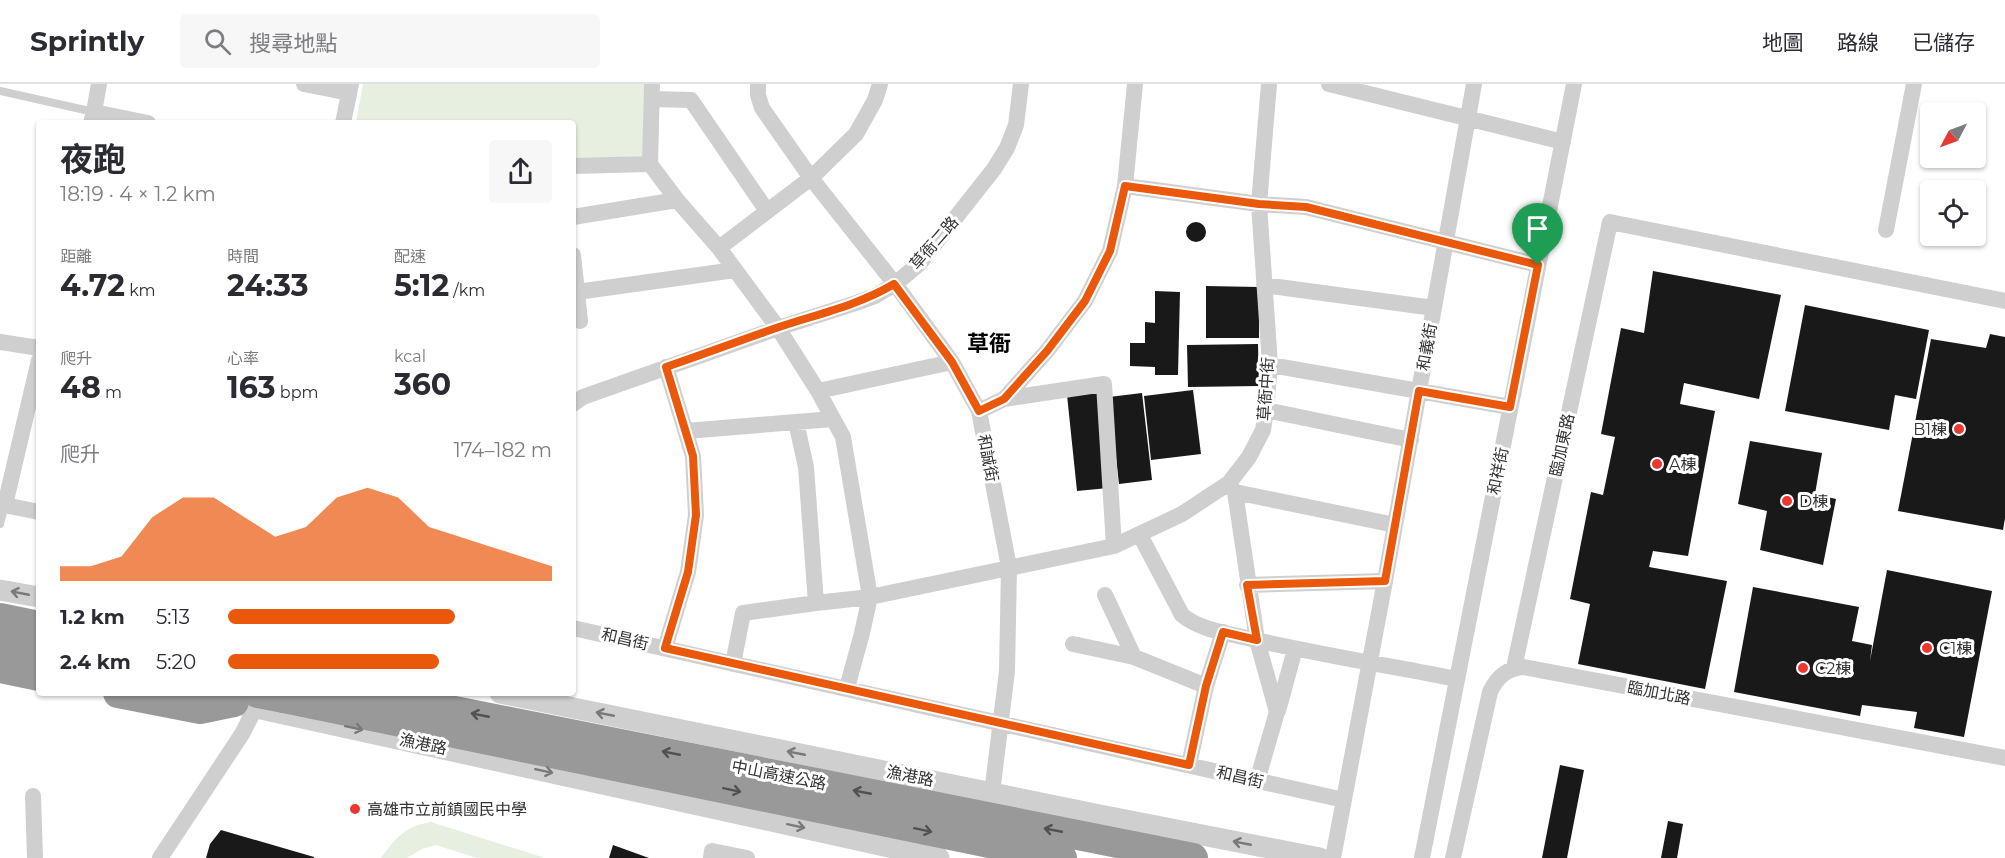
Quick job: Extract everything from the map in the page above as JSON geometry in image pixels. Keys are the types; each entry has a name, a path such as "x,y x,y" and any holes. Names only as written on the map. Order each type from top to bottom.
{"highway":[{"path":"0,605 36,612"},
{"path":"0,618 36,625"},
{"path":"0,640 36,647"},
{"path":"0,668 36,675"},
{"path":"133,696 200,709 255,698"},
{"name":"中山高速公路","path":"379,696 1193,858"},
{"name":"中山高速公路","path":"255,698 1062,858"}],"street":[{"path":"99,84 93,117 120,120"},
{"path":"304,84 350,89 344,120"},
{"name":"和誠街","path":"758,84 758,95 762,108 811,178 952,362 979,411 1009,567 1007,671 992,793"},
{"path":"718,248 811,178 856,134 875,100 880,84"},
{"name":"草衙二路","path":"576,402 583,397 666,367 874,296 894,284 919,264 994,170 1007,148 1016,125 1021,84"},
{"path":"1004,399 1047,351 1085,301 1110,251 1125,186 1135,84"},
{"name":"草衙中街","path":"733,664 743,613 870,597 1114,546 1232,488 1263,430 1266,410 1270,365 1259,204 1269,84"},
{"path":"1329,84 1563,142"},
{"name":"和義街","path":"1333,858 1411,440 1474,84"},
{"name":"和祥街","path":"1422,858 1574,84"},
{"path":"1886,230 1914,84"},
{"path":"767,211 691,100 652,92 650,164 718,248 778,328 818,391 843,437 870,597 847,688"},
{"path":"576,166 650,164"},
{"path":"1125,186 1259,204 1306,207 1538,265"},
{"path":"576,217 677,200"},
{"name":"臨加東路","path":"1514,668 1610,222 2005,301"},
{"path":"577,292 735,270"},
{"path":"576,283 580,321"},
{"path":"1264,285 1434,308"},
{"path":"0,342 36,348"},
{"path":"818,391 952,362"},
{"path":"1270,365 1510,407"},
{"path":"665,648 688,572 696,515 693,456 666,367"},
{"path":"36,372 2,504 36,511"},
{"path":"979,411 1004,399 1104,384 1114,546"},
{"path":"1266,410 1411,440"},
{"path":"686,431 833,419"},
{"path":"796,422 806,467 816,603"},
{"path":"1277,712 1257,640 1232,488 1395,525"},
{"path":"1140,535 1182,615 1191,622 1295,649 1457,679"},
{"path":"1247,585 1385,581"},
{"path":"0,590 36,596"},
{"path":"1106,595 1134,657"},
{"name":"和昌街","path":"576,629 1344,800"},
{"path":"1189,765 1206,686 1223,632"},
{"path":"1073,644 1134,657 1206,686"},
{"path":"1257,781 1295,649"},
{"path":"0,655 36,662"},
{"name":"臨加北路","path":"1514,668 1524,667 2005,758"},
{"path":"1453,858 1490,692 1495,682 1514,668"},
{"name":"漁港路","path":"228,696 255,698 939,858"},
{"name":"漁港路","path":"515,696 1320,858"},
{"path":"160,858 242,734 255,698"},
{"path":"33,796 35,858"},
{"path":"1087,858 1100,815"},
{"path":"711,854 747,858"}],"lane":[{"path":"0,91 93,117"},
{"path":"0,524 2,504"}],"green space":[{"path":"363,84 644,84 643,156 576,160 576,120 357,120"},
{"path":"431,822 543,858 477,858 436,845 422,849 407,858 381,858 402,834 414,826"}],"building":[{"path":"1196,222 1203,225 1206,232 1203,239 1196,242 1189,239 1186,232 1189,225"},
{"name":"A棟","path":"1653,271 1781,295 1759,399 1684,383 1680,404 1715,411 1688,556 1653,551 1649,567 1727,581 1705,689 1578,664 1590,604 1570,599 1591,492 1603,495 1615,437 1601,434 1621,328 1644,333"},
{"path":"1206,286 1259,287 1259,338 1206,338"},
{"path":"1155,291 1180,292 1178,375 1155,375 1155,367 1130,366 1130,343 1145,343 1145,322 1155,323"},
{"path":"1805,305 1929,330 1916,399 1895,395 1889,430 1785,411"},
{"name":"B1棟","path":"1990,334 2005,337 2005,518 2003,530 1898,511 1931,339 1986,348"},
{"path":"1258,344 1259,386 1188,387 1187,345"},
{"path":"1193,390 1201,454 1151,460 1144,396"},
{"path":"1098,392 1108,488 1077,491 1067,395"},
{"path":"1142,393 1152,480 1119,484 1109,397"},
{"name":"D棟","path":"1750,441 1822,453 1815,494 1836,499 1823,565 1760,550 1767,511 1738,504"},
{"path":"1887,570 1992,591 1964,737 1914,728 1917,712 1862,705 1860,716 1734,692 1753,587 1859,607 1852,641 1872,645 1870,661"},
{"path":"1560,765 1584,770 1567,858 1542,858"},
{"path":"1668,821 1683,824 1677,858 1661,858"},
{"path":"221,830 314,858 206,858 210,844"},
{"path":"613,845 649,858 609,858"}],"place":[{"name":"B1棟","path":"1959,429"},
{"name":"A棟","path":"1657,464"},
{"name":"D棟","path":"1787,501"},
{"name":"C1棟","path":"1927,648"},
{"name":"C2棟","path":"1803,668"},
{"name":"高雄市立前鎮國民中學","path":"355,809"}],"district":[{"name":"草衙","path":"989,343"}],"route":[{"path":"1125,186 1259,204 1306,207 1538,265 1510,407 1419,391 1385,581 1247,585 1257,640 1223,632 1206,686 1189,765 665,648 688,572 696,515 693,456 666,367 856,303 894,284 952,362 979,411 1004,399 1047,351 1085,301 1110,251 1125,186"}]}
